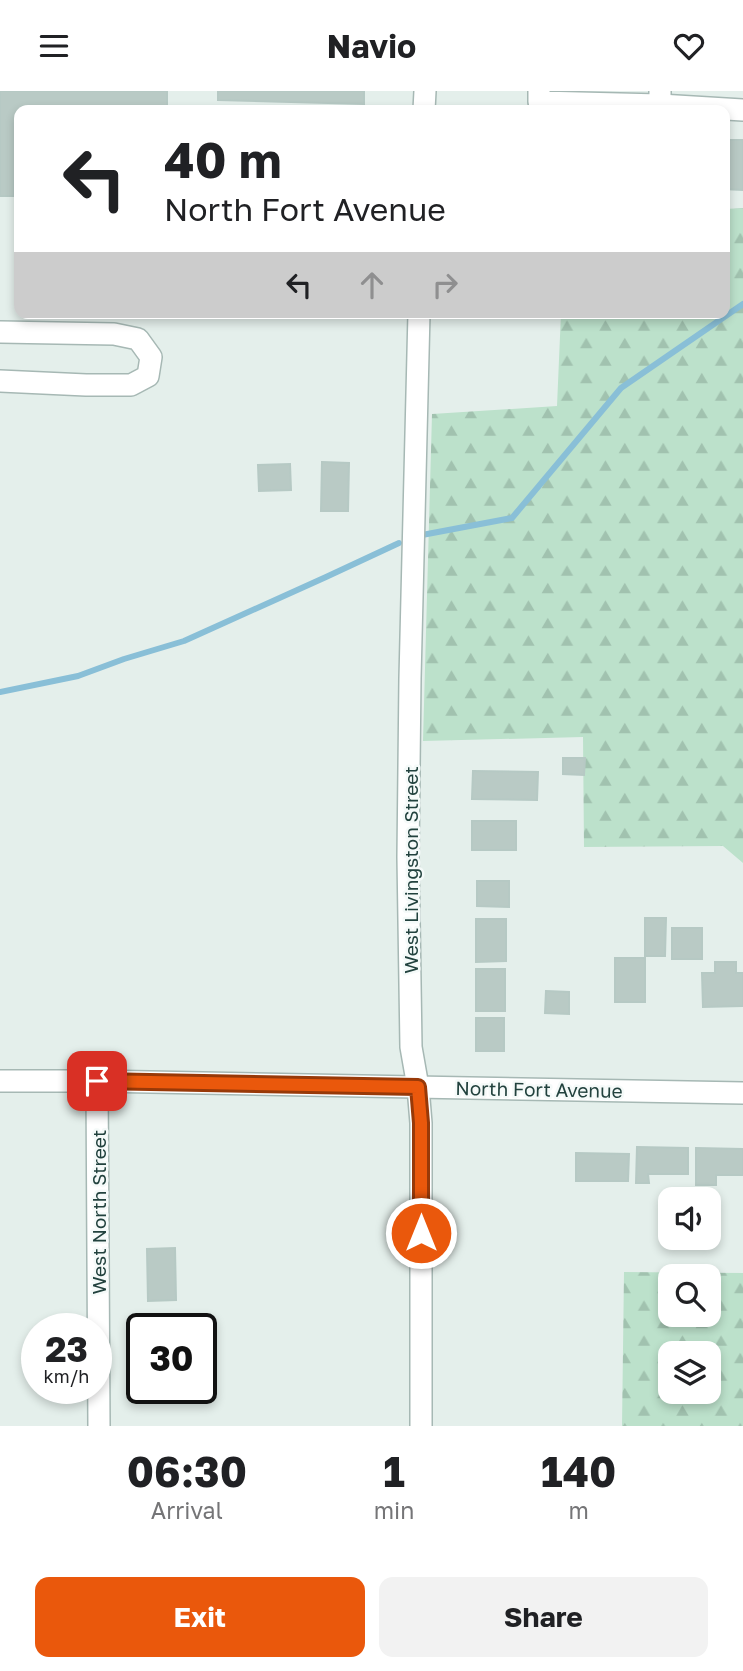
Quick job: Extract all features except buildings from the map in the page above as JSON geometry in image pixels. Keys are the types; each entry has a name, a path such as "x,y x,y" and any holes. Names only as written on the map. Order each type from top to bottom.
{"street":[{"path":"539,91 539,102 660,98 710,100"},
{"name":"West Livingston Street","path":"419,319 408,857 411,1047 421,1123 421,1426"},
{"path":"0,332 114,334 138,339 151,358 148,376 131,385 0,381"},
{"name":"North Fort Avenue","path":"0,1081 743,1093"},
{"name":"West North Street","path":"97,1081 99,1426"}],"green space":[{"path":"743,208 743,863 723,846 584,847 583,737 423,741 432,414 557,406 561,319 730,319 730,209"},
{"path":"624,1272 658,1272 658,1327 721,1327 721,1273 743,1273 743,1426 622,1426"}],"waterway":[{"path":"730,313 743,304"},
{"path":"422,535 512,518 621,388 721,319"},
{"path":"0,692 78,676 184,641 399,543"}],"route":[{"path":"97,1081 418,1087 421,1123 421,1233"}]}
